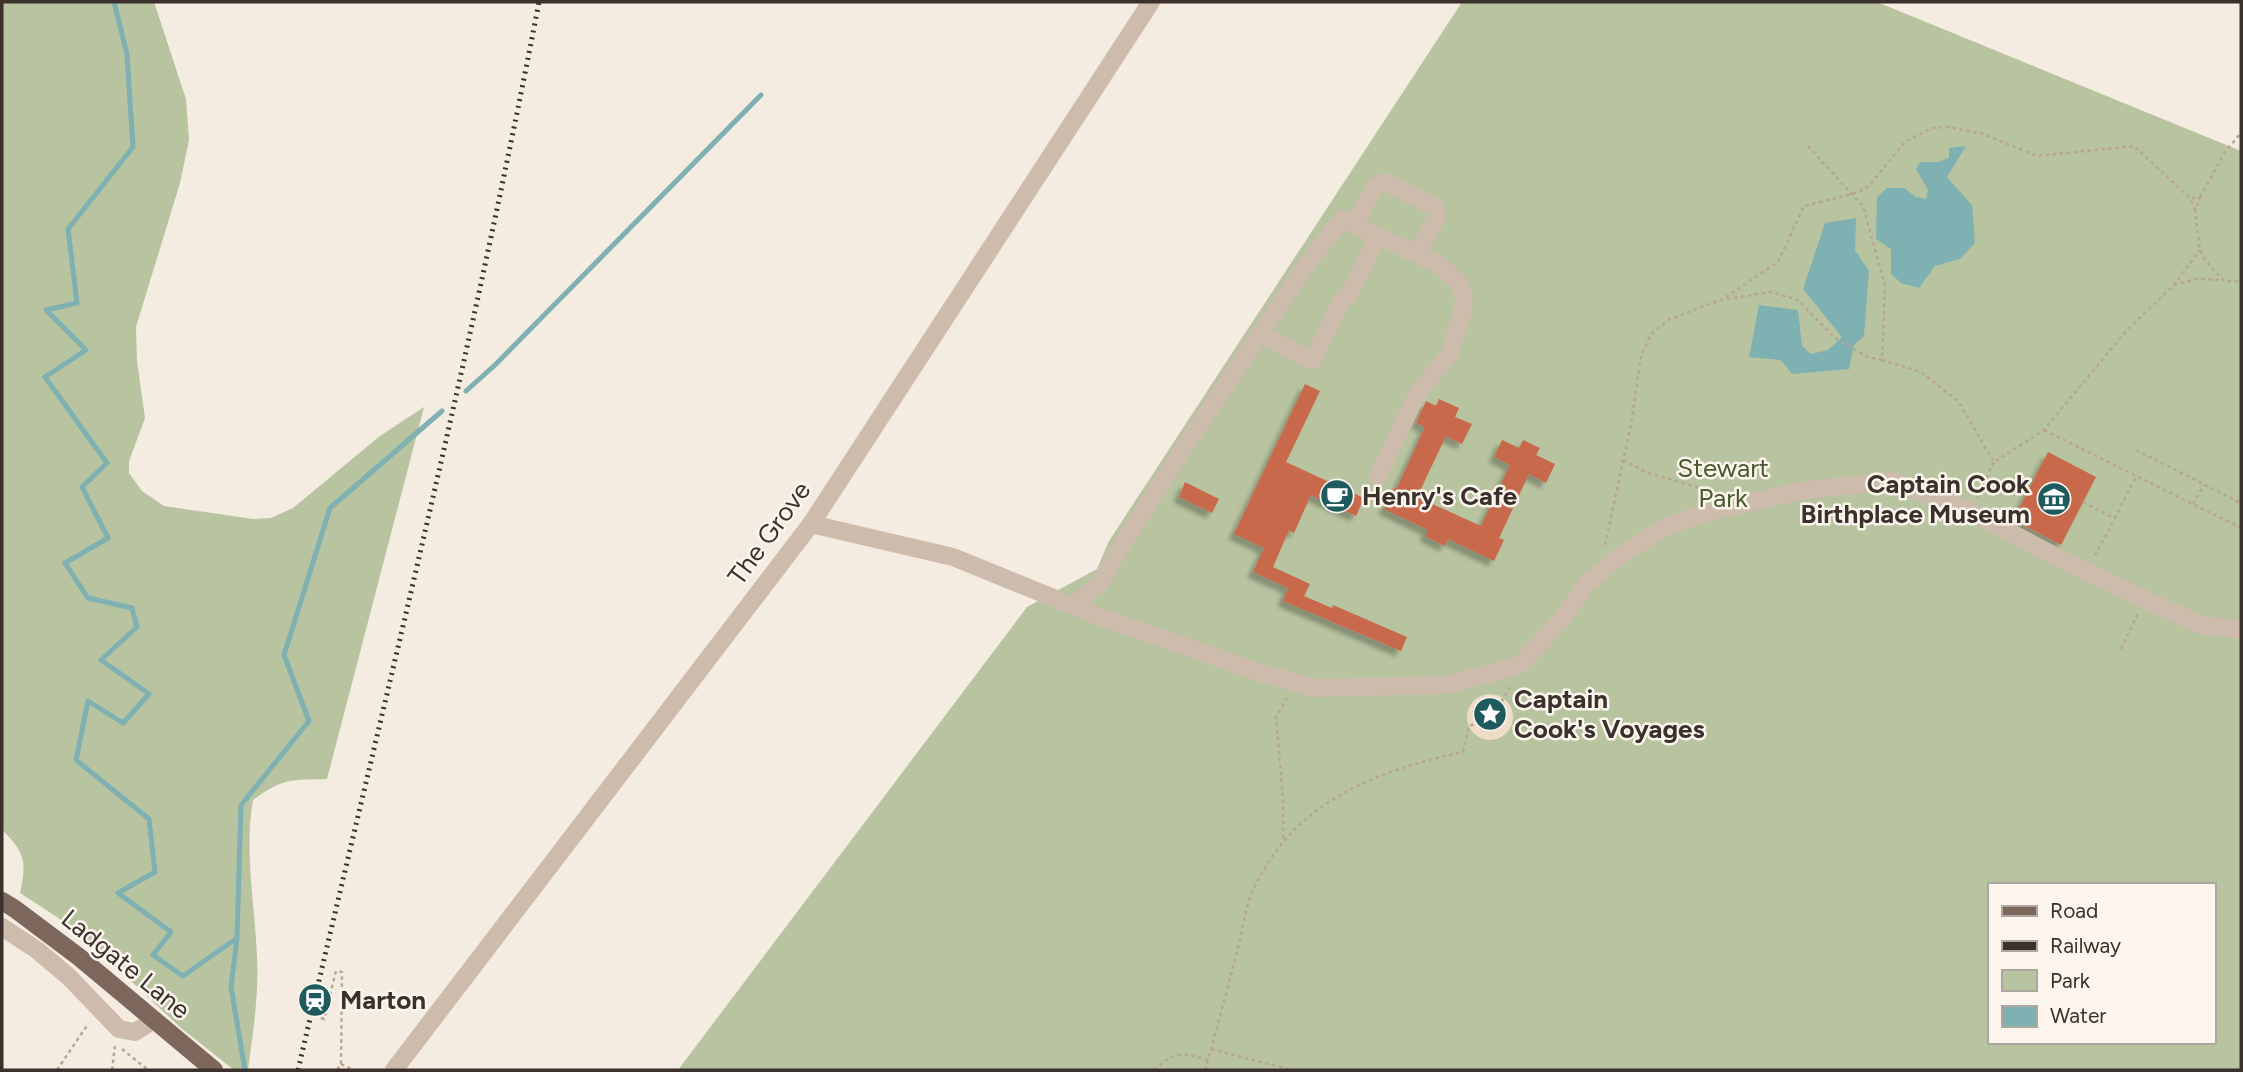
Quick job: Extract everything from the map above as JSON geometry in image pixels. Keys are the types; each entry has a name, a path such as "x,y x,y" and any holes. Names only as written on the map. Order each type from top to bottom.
{"main road":[{"name":"Ladgate Lane","path":"2,901 79,957 214,1070"}],"street":[{"name":"The Grove","path":"394,1070 811,524 1151,2"},
{"path":"1353,224 1376,186 1385,182 1435,207 1437,218 1416,254"},
{"path":"1073,606 1100,583 1155,493 1307,264 1342,219 1440,265 1458,282 1464,296 1463,310 1449,355 1417,394 1378,476"},
{"path":"1261,334 1312,361 1378,236"},
{"path":"811,524 953,557 1073,606 1258,672 1314,688 1447,685 1520,665 1563,618 1587,583 1624,553 1662,529 1700,513 1799,491 1893,481 1970,511 2066,562 2088,570 2200,625 2241,631"},
{"path":"2,927 37,950 68,977 119,1029 135,1032 154,1020"}],"path":[{"path":"1723,299 1778,261 1804,206 1853,194 1868,187 1911,138 1931,128 1949,127 1983,134 2038,156 2134,146 2190,198 2195,211 2200,250 2205,260 2223,280"},
{"path":"2195,211 2225,152 2241,133"},
{"path":"1808,146 1863,205 1867,215 1885,286 1882,360"},
{"path":"2190,198 2200,197"},
{"path":"1970,511 1994,463 2044,430 2128,329 2174,285 2200,250"},
{"path":"2174,285 2196,279 2241,282"},
{"path":"1603,550 1608,538 1631,424 1641,356 1651,334 1670,318 1723,299 1771,292 1784,294 1798,300 1835,338 1860,353 1921,372 1958,401 1994,463"},
{"path":"2044,430 2241,528"},
{"path":"2136,450 2241,503"},
{"path":"1623,460 1648,473 1726,495 1744,503"},
{"path":"2088,570 2137,475"},
{"path":"2193,504 2204,485"},
{"path":"2083,502 2114,518"},
{"path":"2121,649 2139,611"},
{"path":"1205,1070 1253,891 1283,840 1324,804 1346,790 1426,760 1463,752 1469,726 1492,718 1520,665"},
{"path":"1283,840 1283,799 1276,717 1287,698"},
{"path":"321,1018 324,1019 336,971 342,972 341,1064 337,1070"},
{"path":"57,1070 90,1021"},
{"path":"112,1070 119,1029"},
{"path":"1211,1049 1292,1070"},
{"path":"1154,1070 1169,1056 1185,1053 1208,1060"},
{"path":"341,1064 353,1070"}],"green space":[{"path":"2,2 154,2 186,99 189,140 180,183 136,327 137,361 145,418 129,461 129,473 142,491 164,506 253,519 271,518 293,508 380,436 424,407 327,779 280,784 253,800 250,858 257,985 248,1070 234,1070 181,1028 57,917 20,893 23,865 20,851 2,830"},
{"name":"Stewart Park","path":"1462,2 1877,2 2241,151 2241,1070 678,1070 1027,607 1097,569 1109,541"}],"shaded area":[{"name":"Captain Cook's Voyages","path":"1490,694 1506,701 1513,717 1506,733 1490,740 1474,733 1467,717 1474,701"}],"water":[{"path":"1966,146 1947,177 1972,205 1975,243 1960,259 1935,266 1919,288 1901,283 1891,274 1891,249 1876,239 1877,197 1887,188 1904,188 1916,197 1926,199 1928,190 1916,169 1920,162 1938,162 1949,158 1949,148"},
{"path":"1856,218 1855,250 1869,271 1864,336 1854,345 1849,369 1792,374 1781,360 1749,357 1759,305 1798,310 1802,346 1811,354 1828,350 1842,337 1803,289 1825,223"}],"building":[{"path":"1305,384 1320,391 1286,462 1364,498 1356,516 1311,495 1294,533 1289,530 1273,567 1310,584 1304,596 1332,608 1333,605 1407,637 1401,651 1283,601 1288,588 1253,572 1264,548 1234,534"},
{"path":"1439,399 1459,408 1455,417 1472,424 1462,444 1446,436 1417,497 1481,526 1510,465 1494,457 1502,440 1519,448 1523,440 1540,448 1536,455 1555,464 1546,483 1529,474 1499,538 1504,540 1494,561 1448,539 1445,546 1425,536 1428,530 1384,509 1395,487 1397,488 1425,427 1416,423 1426,401 1436,406"},
{"name":"Captain Cook Birthplace Museum","path":"2048,452 2096,477 2061,545 2013,520"},
{"path":"1185,482 1219,499 1212,513 1179,497"}],"waterway":[{"path":"114,2 127,54 133,147 68,229 77,303 46,310 86,350 45,377 107,463 82,487 108,538 65,563 88,598 132,608 137,627 101,660 149,694 123,723 88,701 76,760 149,819 155,872 118,893 171,932 153,955 183,976 237,938 231,987 245,1070"},
{"path":"466,391 495,365 761,95"},
{"path":"237,938 241,805 309,721 284,655 330,508 442,411"}],"railway":[{"path":"298,1070 454,404 539,2"}],"place":[{"name":"Henry's Cafe","path":"1337,496"},
{"name":"Captain Cook Birthplace Museum","path":"2054,499"},
{"name":"Captain Cook's Voyages","path":"1490,714"},
{"name":"Marton","path":"315,1000"}]}
